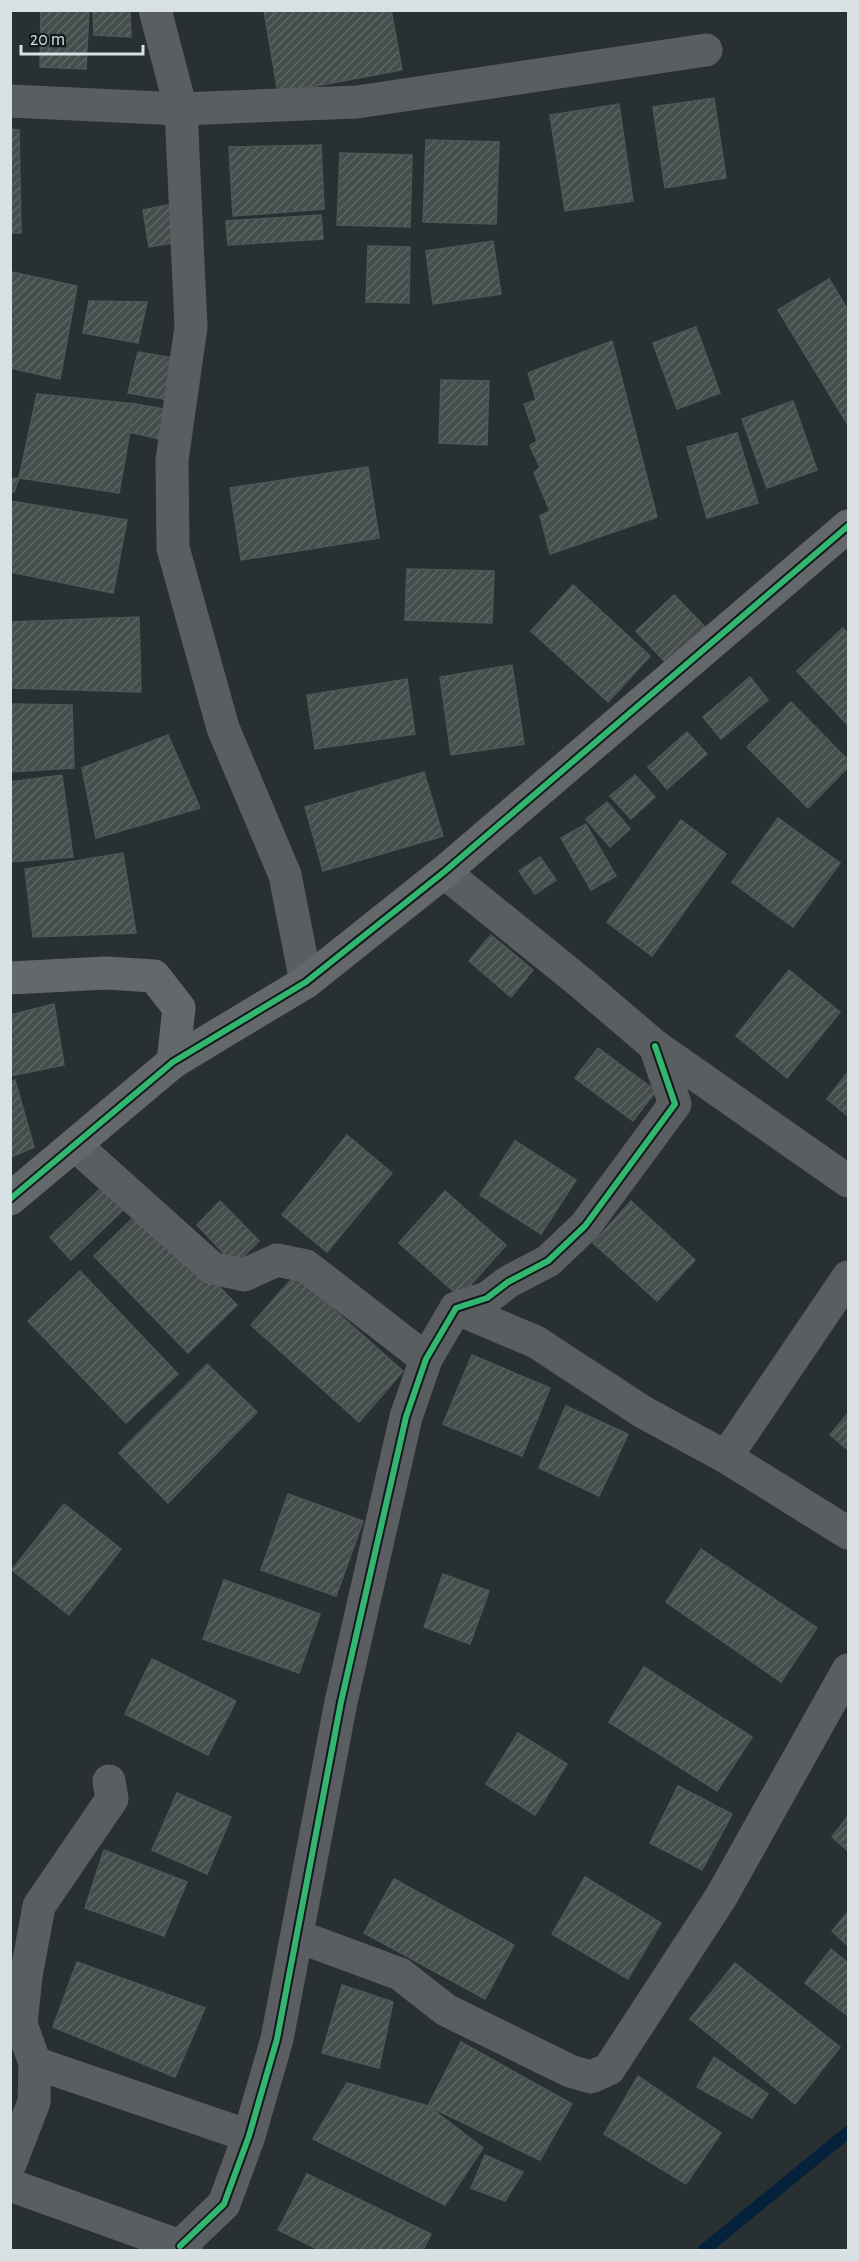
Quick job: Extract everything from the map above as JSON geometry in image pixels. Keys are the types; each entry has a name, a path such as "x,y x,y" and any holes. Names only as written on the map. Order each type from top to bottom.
{"street":[{"path":"155,10 181,108 191,327 172,460 172,548 223,728 285,875 306,982"},
{"path":"10,100 181,108 357,102 706,50"},
{"path":"10,1199 173,1062 306,982 444,872 849,526"},
{"path":"444,872 655,1046 849,1181"},
{"path":"10,978 106,973 154,976 179,1008 173,1062"},
{"path":"10,2185 170,2246 224,2204 249,2136 277,2039 341,1702 406,1417 426,1359 456,1308 487,1298 508,1282 548,1261 585,1226 605,1200 675,1104 655,1046"},
{"path":"75,1145 212,1268 244,1275 277,1260 306,1266 426,1359"},
{"path":"726,1457 849,1277"},
{"path":"456,1308 536,1342 643,1412 726,1457 849,1533"},
{"path":"297,1936 400,1974 446,2010 570,2071 591,2077 609,2069 721,1897 849,1670"},
{"path":"10,2164 34,2102 35,2063 21,2024 26,1976 39,1906 112,1799 109,1782"},
{"path":"35,2063 249,2136"}],"building":[{"path":"41,10 89,10 86,69 40,67"},
{"path":"93,10 130,10 131,37 94,35"},
{"path":"264,10 391,10 402,70 278,93"},
{"path":"714,98 726,178 665,188 653,107"},
{"path":"619,104 633,201 565,211 550,115"},
{"path":"10,129 19,130 21,233 10,233"},
{"path":"426,140 499,142 496,224 423,222"},
{"path":"321,145 324,209 233,216 229,147"},
{"path":"340,153 412,155 410,227 337,225"},
{"path":"172,204 172,243 149,247 143,210"},
{"path":"321,215 323,239 228,245 226,221"},
{"path":"493,241 501,294 433,304 426,251"},
{"path":"368,246 410,247 409,303 366,302"},
{"path":"12,272 77,286 60,379 10,368"},
{"path":"829,279 848,310 848,425 778,310"},
{"path":"89,301 147,302 138,343 83,333"},
{"path":"696,327 720,393 677,409 653,343"},
{"path":"612,341 657,517 550,554 540,516 550,511 534,473 540,467 530,446 537,441 524,404 536,400 528,373"},
{"path":"138,352 174,358 168,400 128,393"},
{"path":"441,380 489,381 487,445 439,443"},
{"path":"37,394 135,404 119,493 19,478"},
{"path":"793,401 817,470 767,488 742,419"},
{"path":"135,404 165,409 160,439 129,432"},
{"path":"737,433 758,503 707,518 687,447"},
{"path":"368,467 379,538 241,560 230,488"},
{"path":"19,478 14,492 10,492 10,479"},
{"path":"10,501 127,520 113,593 10,572"},
{"path":"407,569 494,571 492,623 405,620"},
{"path":"573,585 650,656 608,702 531,631"},
{"path":"674,595 706,628 667,664 636,631"},
{"path":"139,617 141,692 10,688 10,622"},
{"path":"843,628 848,634 848,725 797,671"},
{"path":"512,665 524,744 451,755 440,677"},
{"path":"750,677 768,700 721,739 703,717"},
{"path":"407,679 415,734 315,749 307,695"},
{"path":"791,702 848,760 848,767 808,808 747,747"},
{"path":"10,704 72,705 74,768 10,772"},
{"path":"687,732 707,754 667,789 648,767"},
{"path":"168,735 200,808 96,838 82,768"},
{"path":"424,772 443,836 323,871 305,807"},
{"path":"62,775 73,857 10,862 10,782"},
{"path":"635,775 655,797 631,819 610,796"},
{"path":"607,802 630,829 610,847 586,819"},
{"path":"778,818 840,863 793,927 732,882"},
{"path":"681,820 726,854 652,956 607,922"},
{"path":"586,824 616,876 591,890 561,838"},
{"path":"123,853 136,933 33,937 25,869"},
{"path":"540,857 556,880 535,894 519,871"},
{"path":"491,935 533,970 511,997 469,961"},
{"path":"789,970 840,1012 787,1078 736,1036"},
{"path":"54,1004 64,1065 10,1076 10,1015"},
{"path":"598,1048 656,1091 633,1121 575,1078"},
{"path":"848,1072 848,1116 827,1099"},
{"path":"15,1080 34,1147 11,1157 10,1082"},
{"path":"347,1135 392,1173 327,1252 282,1215"},
{"path":"515,1141 576,1180 541,1234 480,1195"},
{"path":"103,1186 124,1209 71,1260 50,1237"},
{"path":"445,1191 506,1245 460,1297 399,1243"},
{"path":"220,1201 259,1241 235,1265 197,1225"},
{"path":"631,1201 695,1260 657,1301 593,1243"},
{"path":"143,1208 237,1305 188,1353 94,1256"},
{"path":"80,1271 178,1374 126,1423 28,1321"},
{"path":"295,1275 403,1371 359,1422 251,1325"},
{"path":"472,1355 550,1388 522,1456 443,1424"},
{"path":"207,1364 257,1412 168,1503 119,1453"},
{"path":"566,1406 628,1434 599,1496 539,1468"},
{"path":"848,1413 848,1450 830,1435"},
{"path":"288,1494 363,1521 336,1596 261,1570"},
{"path":"64,1504 121,1549 69,1615 12,1570"},
{"path":"701,1549 817,1628 781,1682 666,1602"},
{"path":"443,1574 489,1591 470,1644 424,1627"},
{"path":"224,1580 320,1614 299,1673 203,1639"},
{"path":"152,1659 236,1701 208,1755 125,1714"},
{"path":"644,1667 752,1737 717,1791 609,1722"},
{"path":"518,1733 567,1764 535,1815 486,1784"},
{"path":"678,1786 732,1814 702,1870 650,1843"},
{"path":"177,1793 231,1817 207,1874 152,1850"},
{"path":"848,1816 848,1851 832,1837"},
{"path":"104,1850 187,1882 164,1936 85,1908"},
{"path":"585,1877 661,1923 628,1979 552,1934"},
{"path":"394,1879 514,1945 485,1999 364,1933"},
{"path":"848,1912 848,1946 832,1931"},
{"path":"831,1949 848,1963 848,2016 805,1983"},
{"path":"77,1962 205,2008 175,2077 53,2027"},
{"path":"735,1963 840,2047 795,2104 690,2019"},
{"path":"342,1985 393,2002 379,2068 322,2053"},
{"path":"461,2042 572,2104 540,2160 428,2106"},
{"path":"714,2057 768,2094 752,2118 697,2087"},
{"path":"638,2076 721,2133 686,2184 604,2134"},
{"path":"347,2083 428,2106 483,2148 445,2205 313,2139"},
{"path":"485,2155 523,2172 505,2201 471,2188"},
{"path":"307,2174 431,2234 423,2250 319,2250 278,2230"}],"waterway":[{"path":"704,2250 848,2132"}],"cycle path":[{"path":"10,1199 173,1062 306,982 444,872 848,526"},
{"path":"180,2246 224,2204 249,2136 277,2039 341,1702 406,1417 426,1359 456,1308 487,1298 508,1282 548,1261 585,1226 675,1104 655,1046"}]}
